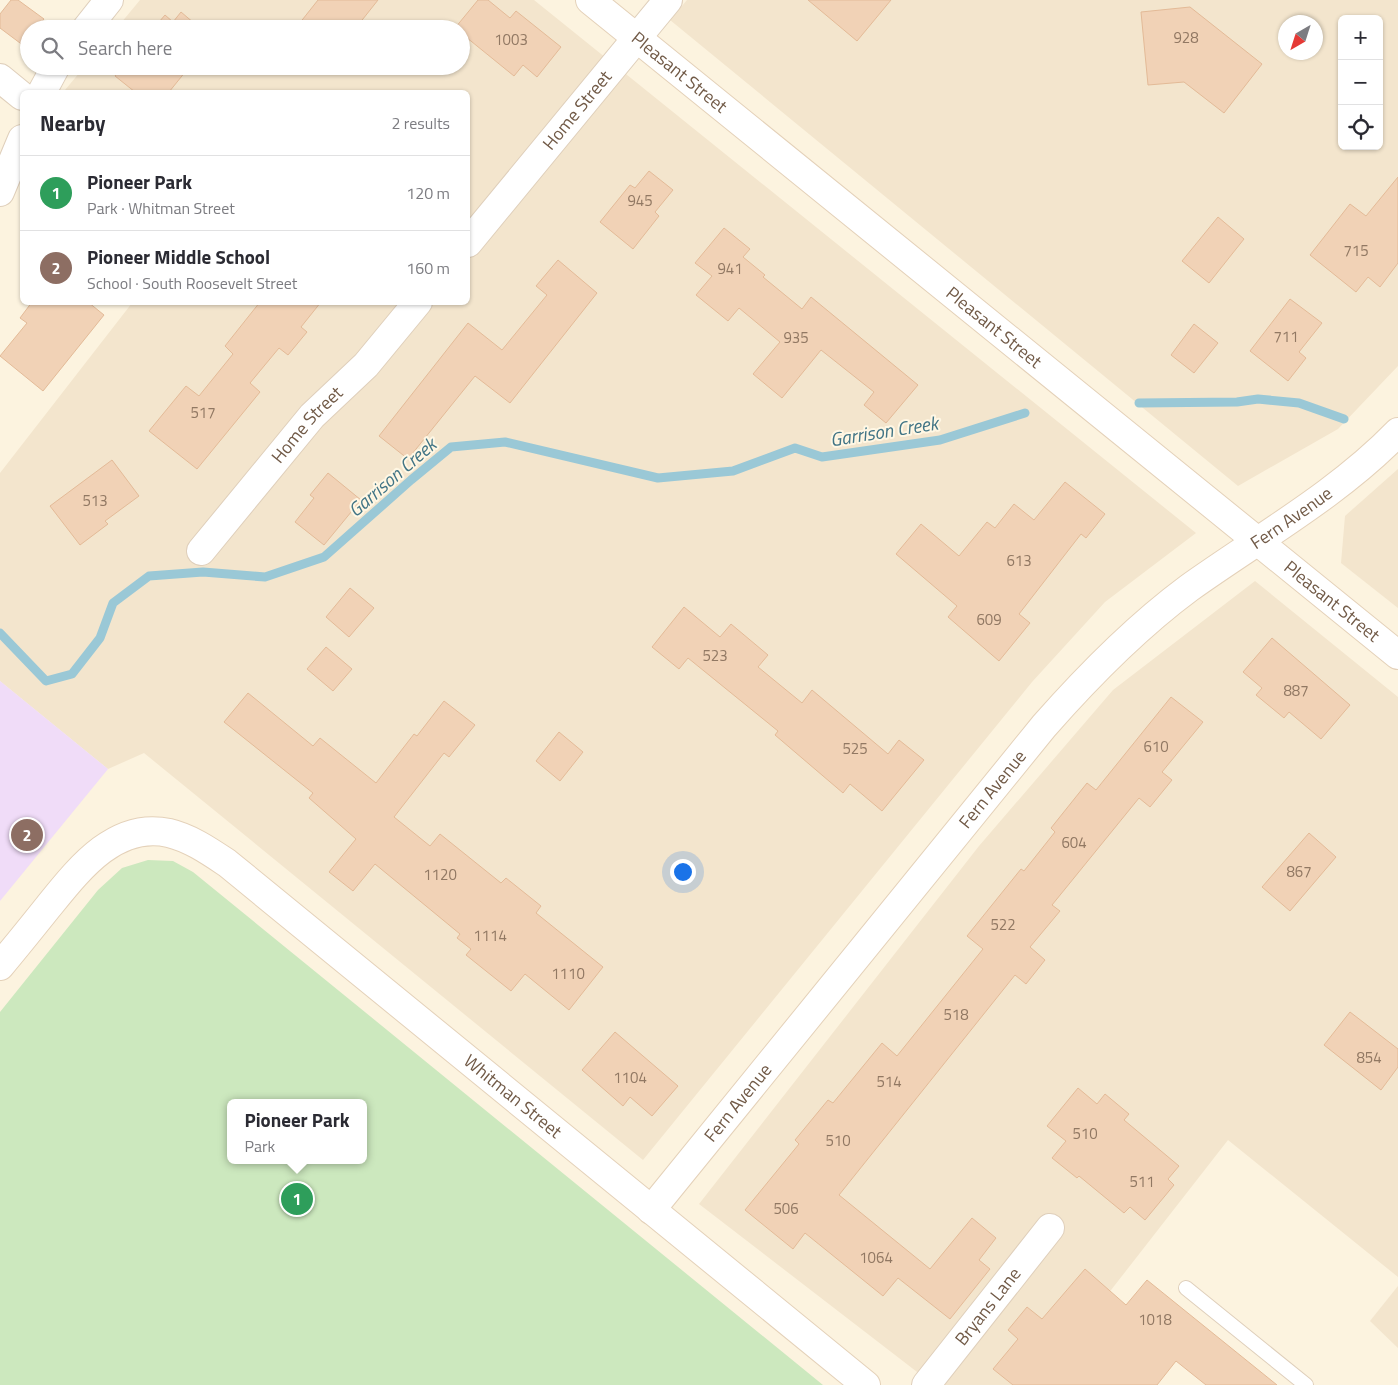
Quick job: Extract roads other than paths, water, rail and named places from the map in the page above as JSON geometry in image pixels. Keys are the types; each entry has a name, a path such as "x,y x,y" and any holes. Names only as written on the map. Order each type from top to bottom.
{"main road":[{"path":"93,20 109,0"},
{"name":"Pleasant Street","path":"590,0 1398,655"},
{"name":"Home Street","path":"470,241 668,0"},
{"path":"43,90 51,75"},
{"path":"0,78 20,94"},
{"path":"0,192 20,144"},
{"name":"Home Street","path":"201,551 312,416 366,365 416,305"},
{"name":"Fern Avenue","path":"652,1210 1068,698 1152,616 1352,472 1398,432"},
{"name":"Whitman Street","path":"0,966 79,869 95,854 116,841 148,831 168,833 189,840 226,863 866,1385"},
{"name":"Bryans Lane","path":"926,1385 1050,1228"}],"lane":[{"path":"1186,1288 1306,1385"}],"waterway":[{"name":"Garrison Creek","path":"1139,403 1237,402 1258,399 1299,403 1344,419"},
{"name":"Garrison Creek","path":"0,633 46,681 72,674 100,638 113,603 149,576 203,572 265,577 324,557 451,447 505,442 658,478 733,471 795,448 822,457 940,440 1025,413"}],"place":[{"name":"Pioneer Middle School","path":"27,835"},
{"name":"Pioneer Park","path":"297,1199"}]}
